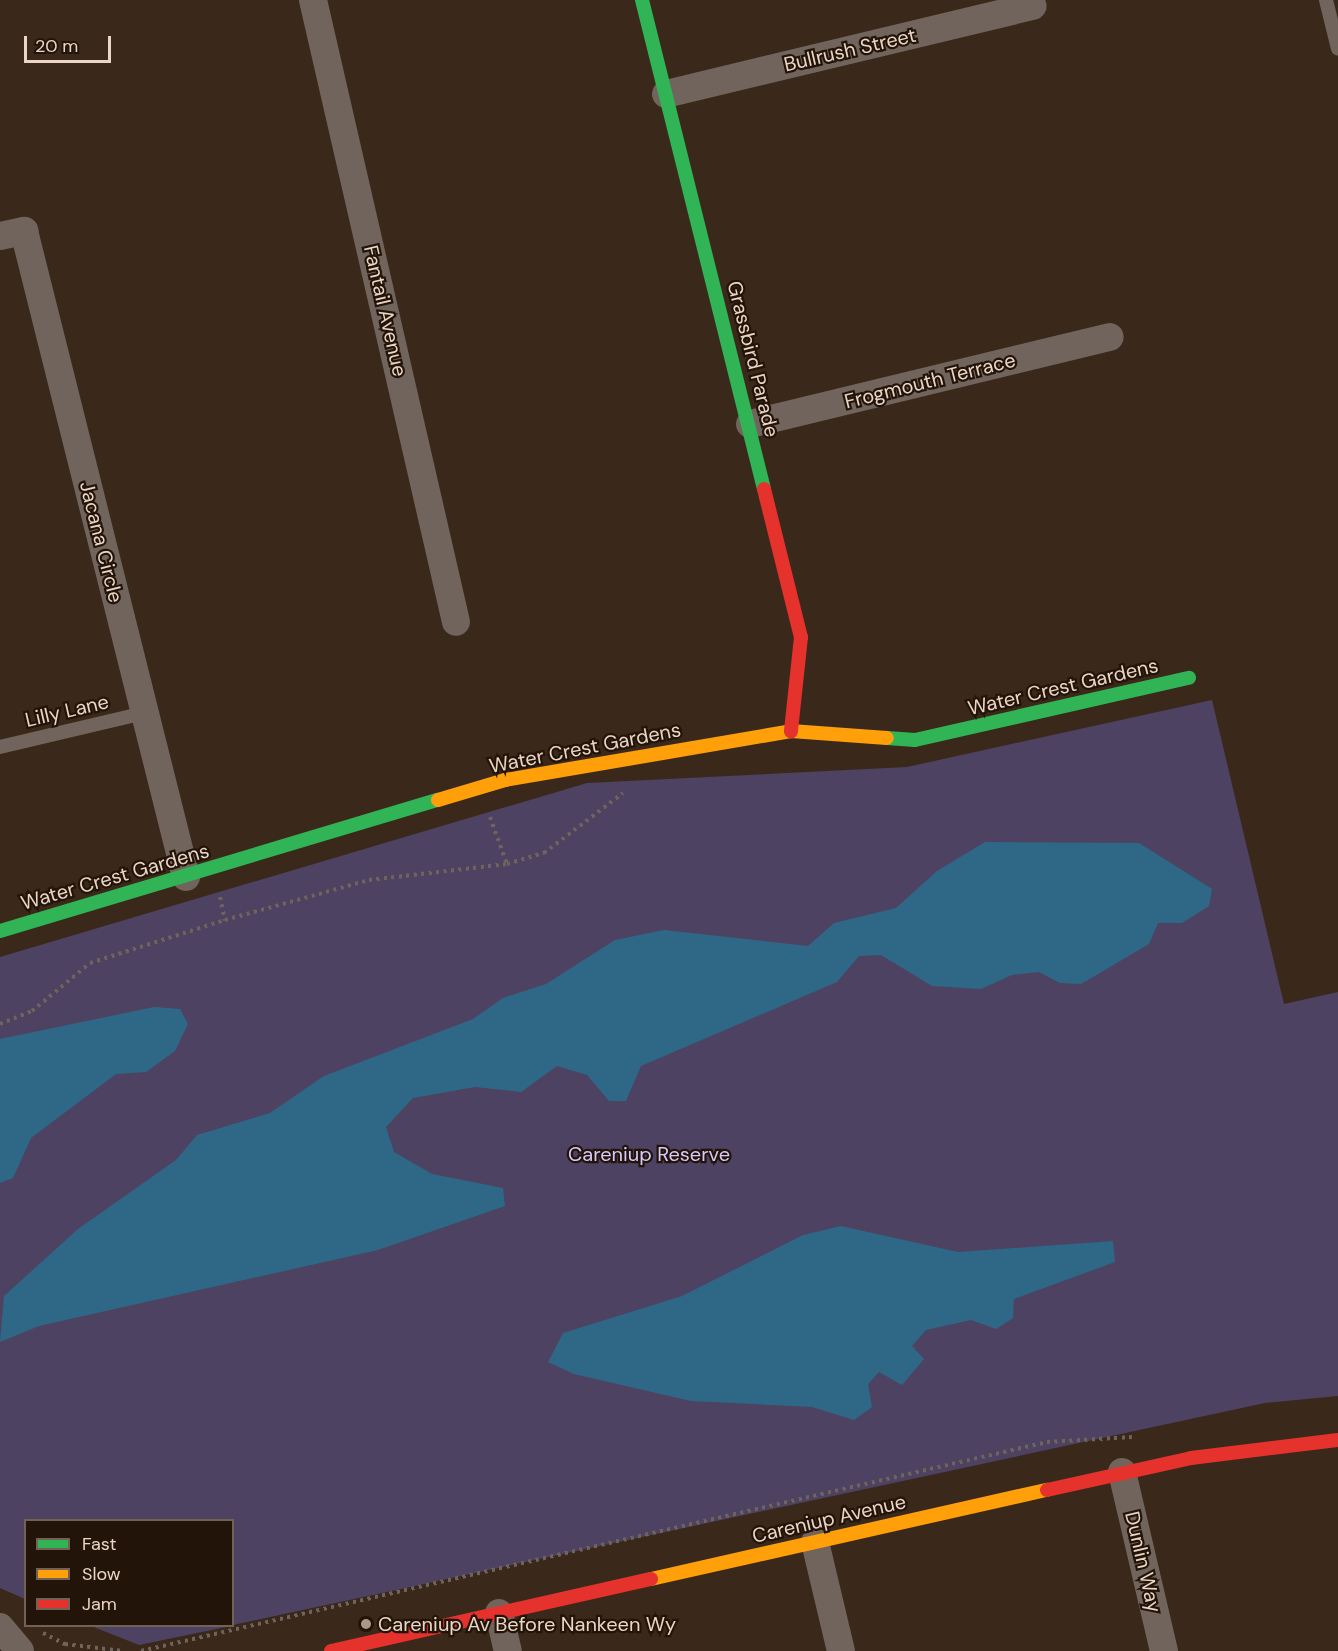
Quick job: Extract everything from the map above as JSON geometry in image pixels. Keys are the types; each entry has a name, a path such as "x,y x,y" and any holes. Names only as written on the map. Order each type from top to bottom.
{"street":[{"name":"Fantail Avenue","path":"313,0 456,622"},
{"name":"Grassbird Parade","path":"642,0 750,424 801,637 791,731"},
{"name":"Bullrush Street","path":"666,94 1033,6"},
{"name":"Jacana Circle","path":"0,236 24,231 186,877"},
{"name":"Frogmouth Terrace","path":"750,424 1110,338"},
{"name":"Water Crest Gardens","path":"0,931 480,788 791,731 915,740 1189,678"},
{"name":"Careniup Avenue","path":"331,1651 1122,1472 1191,1458 1338,1440"},
{"name":"Dunlin Way","path":"1122,1472 1164,1651"},
{"path":"815,1542 841,1651"},
{"path":"499,1613 508,1651"},
{"path":"0,1627 29,1641"}],"lane":[{"path":"1326,0 1338,49"},
{"name":"Lilly Lane","path":"0,747 144,713"}],"path":[{"path":"480,788 507,864"},
{"path":"0,1024 32,1011 90,963 225,920 369,879 507,864 544,853 626,792"},
{"path":"141,1651 1047,1442 1137,1437"},
{"path":"29,1641 123,1651"}],"green space":[{"name":"Careniup Reserve","path":"1212,700 1284,1004 1338,992 1338,1396 1265,1403 234,1625 234,1519 24,1519 24,1599 0,1588 0,957 587,783 907,767"},
{"path":"94,1627 226,1627 139,1645"}],"water":[{"path":"985,842 1139,843 1212,889 1209,906 1182,923 1158,923 1149,944 1081,984 1060,983 1039,972 1012,975 981,989 932,986 881,955 859,956 837,982 641,1066 626,1101 609,1101 587,1075 557,1066 521,1092 475,1087 413,1098 386,1127 394,1152 432,1174 503,1188 505,1206 378,1250 39,1326 0,1342 4,1296 78,1229 176,1160 197,1135 270,1113 324,1076 473,1019 503,998 546,984 615,940 664,930 808,946 834,923 896,908 937,871"},
{"path":"154,1007 180,1009 188,1024 175,1051 146,1072 116,1074 31,1138 13,1178 0,1183 0,1039"},
{"path":"841,1226 958,1252 1113,1241 1115,1262 1014,1299 1013,1318 996,1329 971,1320 926,1330 912,1346 924,1359 902,1385 879,1372 868,1384 872,1407 854,1420 812,1407 691,1401 574,1374 548,1362 563,1333 682,1296 803,1235"}],"traffic: fast":[{"path":"642,0 764,489"},
{"path":"887,738 915,740 1189,678"},
{"path":"0,931 438,800"}],"traffic: slow":[{"path":"438,800 505,780 791,731 887,738"},
{"path":"651,1579 1047,1490"}],"traffic: jam":[{"path":"764,489 801,637 791,731"},
{"path":"1047,1490 1191,1458 1338,1440"},
{"path":"331,1651 651,1579"}],"place":[{"name":"Careniup Av Before Nankeen Wy","path":"366,1624"}]}
